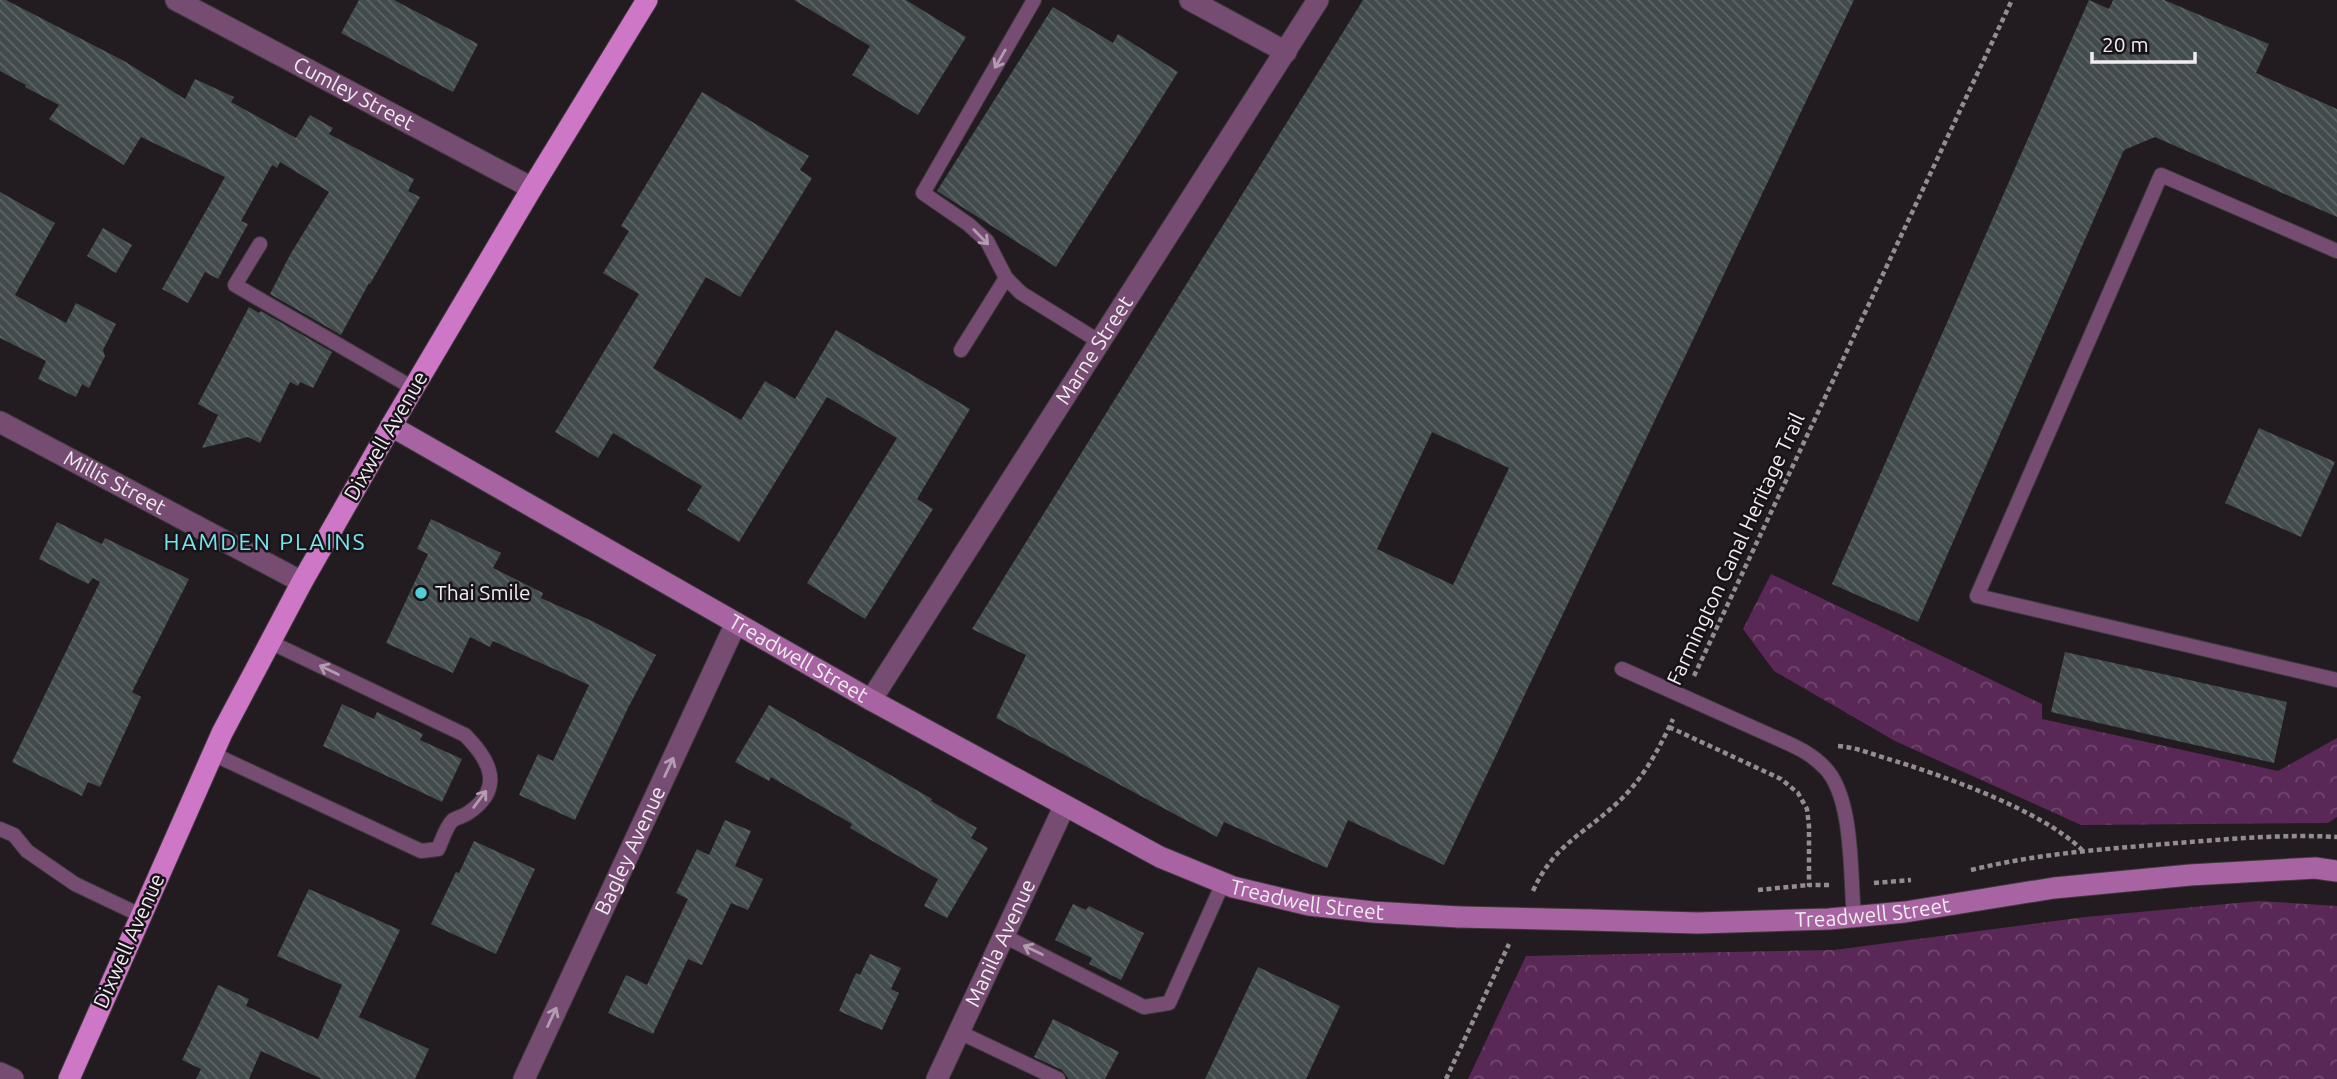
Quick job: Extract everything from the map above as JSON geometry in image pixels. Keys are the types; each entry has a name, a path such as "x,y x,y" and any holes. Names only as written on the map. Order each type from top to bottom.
{"main road":[{"name":"Dixwell Avenue","path":"69,1079 212,754 302,582 413,388 647,0"}],"street":[{"name":"Cumley Street","path":"176,0 532,188"},
{"path":"1191,0 1286,52"},
{"name":"Marne Street","path":"871,700 1318,0"},
{"name":"Millis Street","path":"0,422 302,582"},
{"name":"Treadwell Street","path":"391,426 871,700 1160,858 1223,883 1309,905 1459,917 1754,923 1854,917 2054,888 2190,874 2315,868 2337,871"},
{"name":"Bagley Avenue","path":"524,1079 736,623"},
{"name":"Manila Avenue","path":"937,1079 1064,807"},
{"path":"0,1073 13,1079"}],"lane":[{"path":"1034,0 923,193 968,224 987,241 1006,278 1021,293 1100,342"},
{"path":"2337,251 2161,175 1977,596 2337,680"},
{"path":"260,244 235,285 413,388"},
{"path":"961,350 1006,278"},
{"path":"212,754 421,851 438,849 451,822 482,801 490,784 491,769 483,752 466,736 270,642"},
{"path":"1622,669 1809,753 1827,770 1839,792 1846,824 1854,917"},
{"path":"0,829 14,835 27,851 75,884 140,915"},
{"path":"1004,936 1144,1007 1169,1003 1223,883"},
{"path":"959,1032 1058,1079"}],"path":[{"name":"Farmington Canal Heritage Trail","path":"1531,895 1541,873 1566,843 1616,804 1647,770 1684,697 2012,0"},
{"path":"1669,727 1781,779 1798,793 1807,809 1809,885 1851,885"},
{"path":"1834,745 1911,765 1992,798 2045,822 2069,837 2082,851"},
{"path":"1446,1079 1510,942"}],"green space":[{"path":"1771,574 2042,704 2042,719 2278,771 2337,738 2337,817 2328,823 2081,825 1895,741 1774,671 1743,629"},
{"path":"2259,901 2337,906 2337,1079 1468,1079 1526,956 1834,950 2085,917"}],"building":[{"path":"0,0 6,0 124,61 185,99 195,79 234,97 231,102 296,138 310,115 333,128 329,134 414,179 408,191 420,197 341,335 270,294 291,253 329,192 280,162 277,168 272,165 241,221 248,224 218,279 205,272 188,303 162,289 225,177 141,137 124,165 49,119 59,105 0,71"},
{"path":"359,0 394,0 478,44 453,92 341,33"},
{"path":"794,0 906,0 966,37 918,115 852,75 870,46"},
{"path":"1363,0 1854,0 1444,865 1348,820 1327,868 1224,822 1217,837 996,718 1026,655 972,629","holes":["1432,432 1509,468 1453,585 1377,549"]},
{"path":"2089,0 2109,9 2113,0 2164,0 2269,44 2256,73 2337,109 2337,217 2155,137 2124,150 1918,622 1832,584"},
{"path":"1053,7 1113,43 1118,34 1178,72 1056,267 937,191"},
{"path":"702,92 809,156 800,170 812,178 740,297 706,277 653,368 741,420 765,381 795,399 836,330 970,409 917,499 933,509 865,619 807,583 897,438 827,397 739,542 687,510 702,486 613,433 598,458 555,432 639,294 603,273 629,231 621,226"},
{"path":"0,192 55,223 15,295 66,323 76,303 116,324 103,350 105,356 89,388 82,384 76,397 38,379 46,361 0,338"},
{"path":"103,228 132,245 116,273 87,256"},
{"path":"249,307 259,313 261,311 332,352 313,388 300,382 298,386 290,382 260,443 248,437 202,448 218,415 198,404"},
{"path":"2259,428 2335,462 2301,537 2225,503"},
{"path":"431,519 501,553 493,568 543,593 541,598 656,655 575,820 519,795 538,754 553,761 589,685 493,641 490,647 470,637 453,673 386,643 428,554 417,549"},
{"path":"57,522 102,544 105,538 189,579 132,692 141,697 100,787 88,782 82,796 12,762 100,582 93,578 88,584 39,559"},
{"path":"2065,652 2287,702 2274,763 2051,712"},
{"path":"342,704 374,719 377,712 423,734 420,740 462,759 442,802 323,746"},
{"path":"769,705 977,828 971,838 988,848 947,918 924,906 938,879 850,828 852,824 771,777 769,781 735,762"},
{"path":"725,820 751,831 735,866 763,879 748,910 731,903 702,965 688,959 653,1034 608,1013 626,975 647,985 688,899 676,893 697,849 709,855"},
{"path":"474,841 535,869 496,954 431,924"},
{"path":"309,889 400,930 359,1017 429,1049 415,1079 322,1079 261,1051 249,1079 196,1079 201,1069 182,1060 218,985 249,999 246,1006 318,1039 342,985 277,956"},
{"path":"1073,904 1086,910 1089,906 1144,933 1121,980 1089,964 1092,958 1055,940"},
{"path":"870,954 901,968 891,989 899,993 882,1030 839,1011 856,973 860,975"},
{"path":"1258,967 1340,1006 1306,1079 1205,1079"},
{"path":"1053,1019 1119,1052 1105,1079 1069,1079 1062,1070 1034,1057"}],"place":[{"name":"Thai Smile","path":"421,593"}],"district":[{"name":"HAMDEN PLAINS","path":"265,542"}]}
